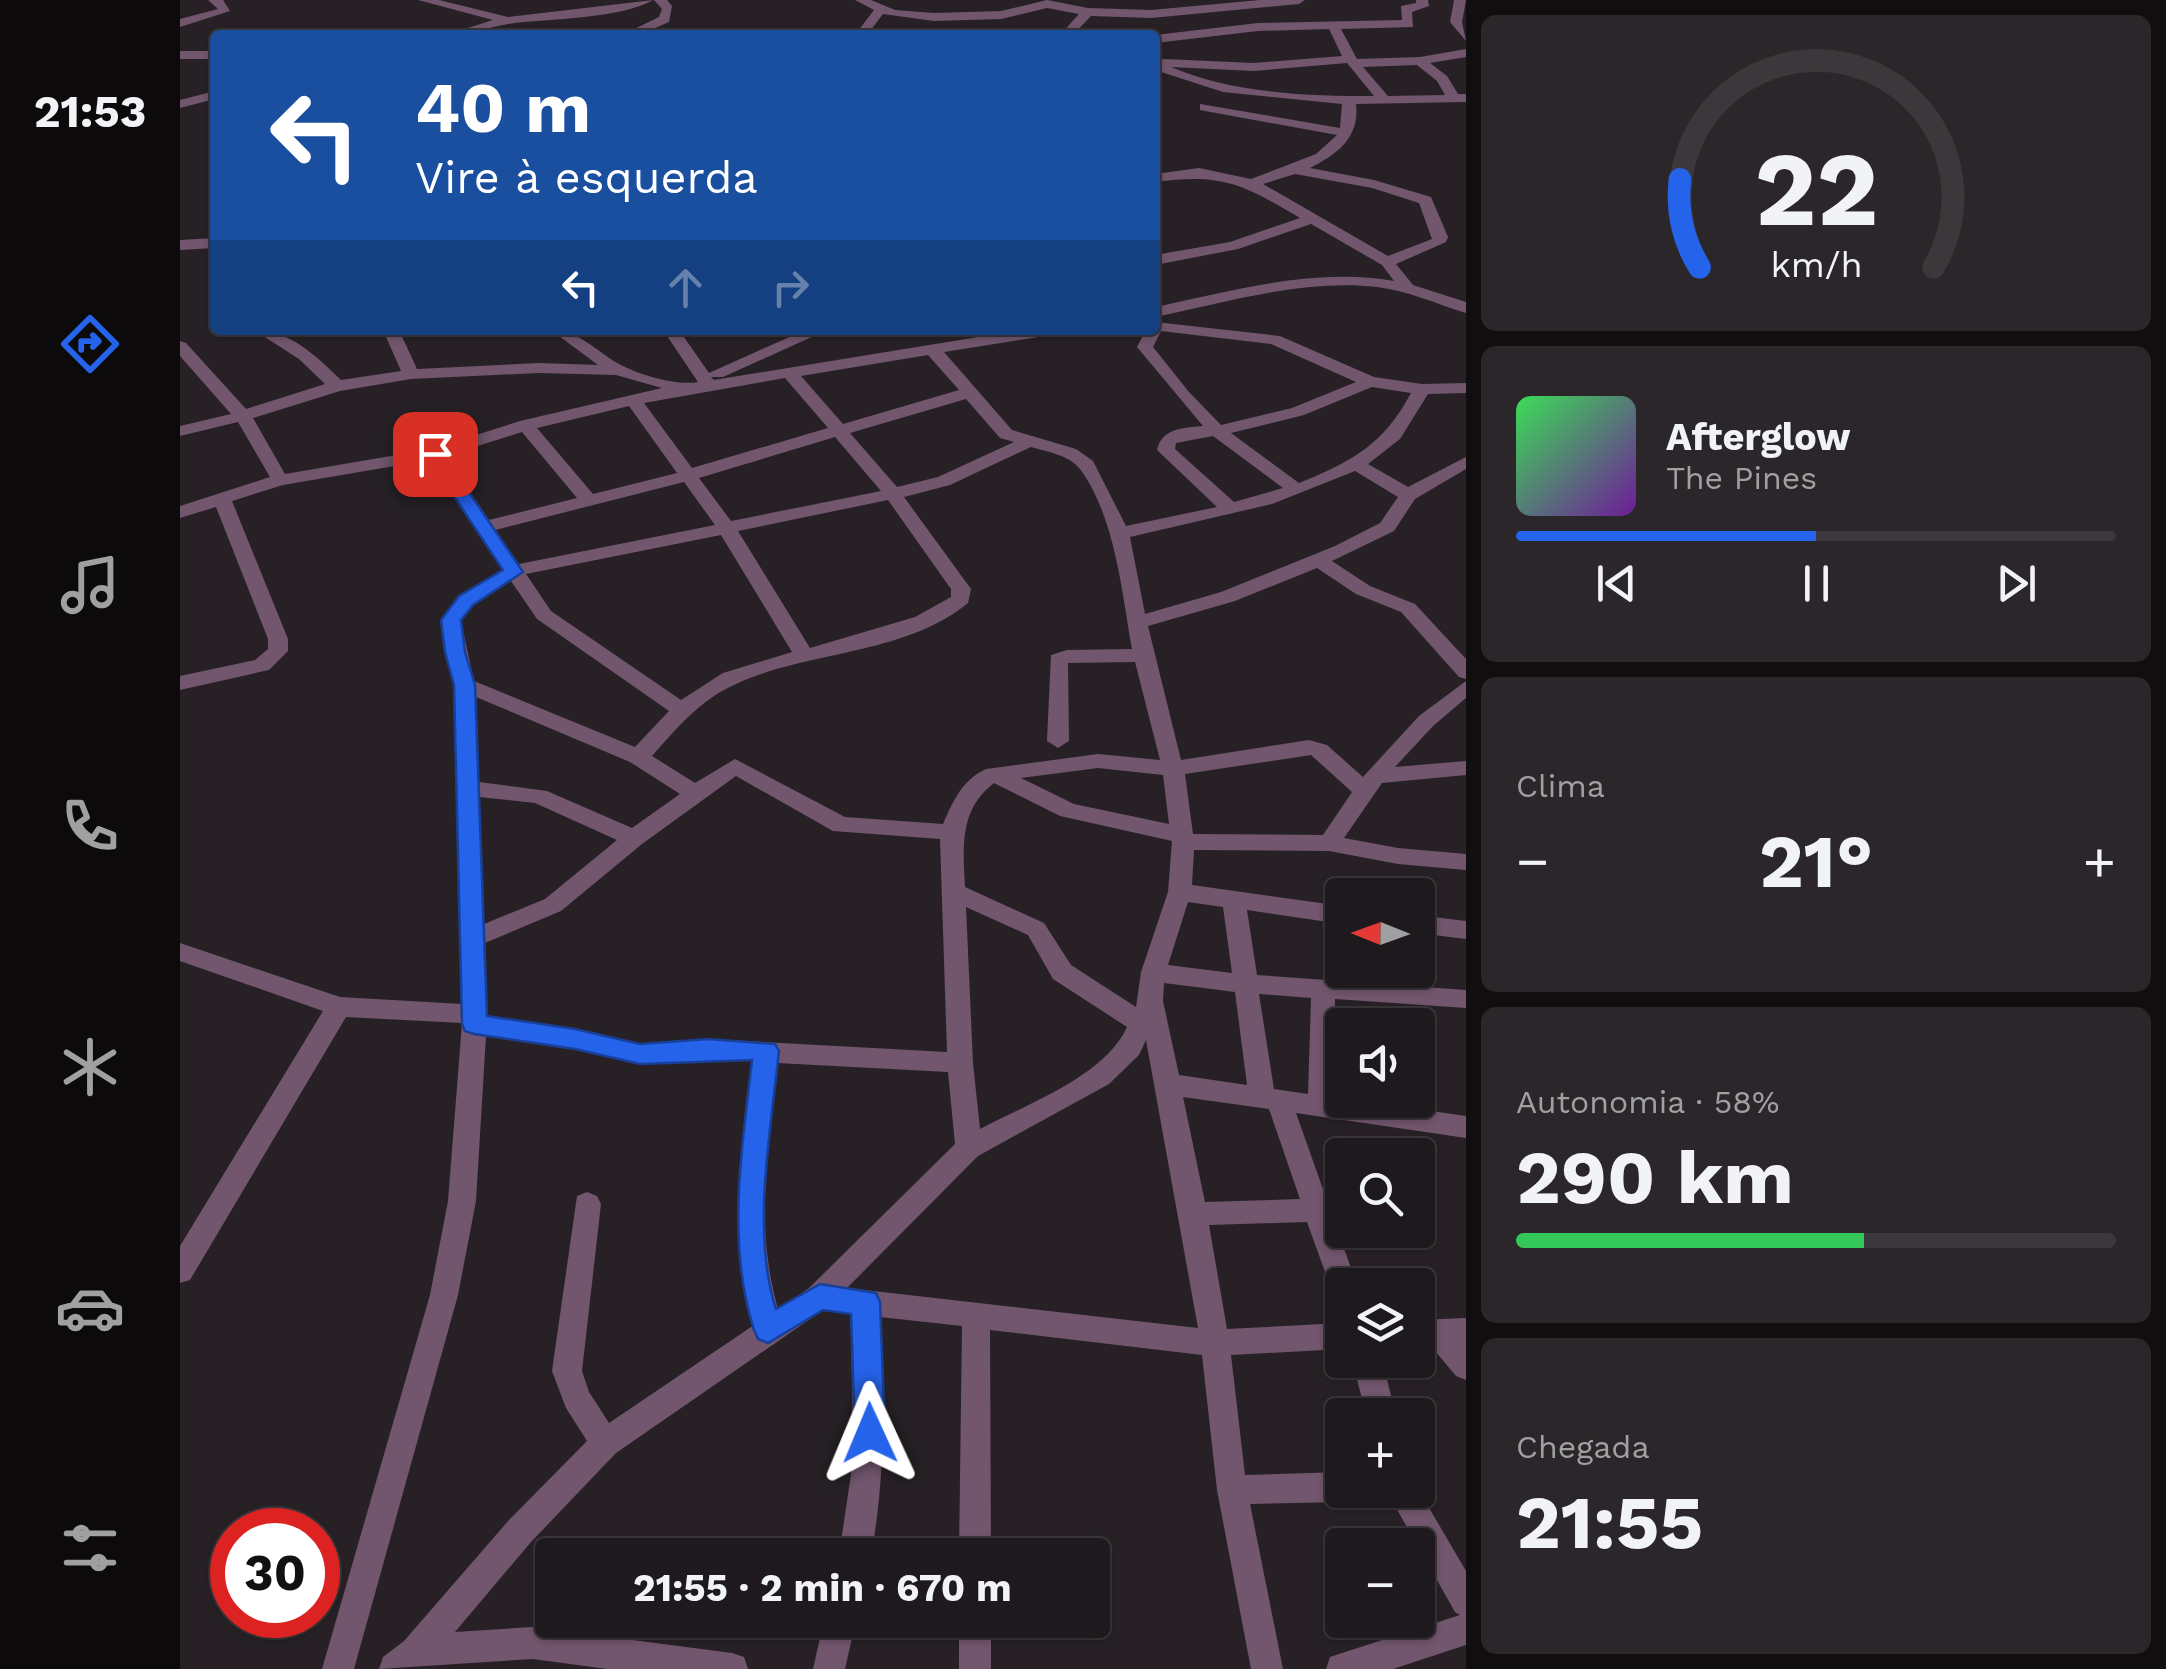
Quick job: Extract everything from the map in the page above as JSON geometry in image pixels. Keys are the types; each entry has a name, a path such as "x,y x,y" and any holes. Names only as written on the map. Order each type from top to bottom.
{"street":[{"path":"182,22 224,11 224,6 214,0"},
{"path":"424,0 509,20"},
{"path":"471,30 509,20 647,0"},
{"path":"640,30 665,19 668,8 660,0"},
{"path":"861,0 880,10 934,17 1000,15 1047,4 1088,12 1151,14 1299,0"},
{"path":"1160,37 1228,29 1408,24 1405,9 1423,6 1422,0"},
{"path":"1460,0 1456,22 1466,37"},
{"path":"865,30 880,10"},
{"path":"1071,30 1088,12"},
{"path":"933,30 934,17"},
{"path":"526,19 537,30"},
{"path":"1333,25 1351,61 1382,98"},
{"path":"1228,29 1236,42"},
{"path":"1160,69 1420,60 1466,53"},
{"path":"1245,54 1254,67"},
{"path":"180,56 210,55"},
{"path":"1420,60 1460,99"},
{"path":"1160,70 1230,90 1460,99"},
{"path":"180,104 210,95"},
{"path":"1251,183 1296,170 1332,150 1348,133 1352,110 1348,97"},
{"path":"1205,107 1348,133"},
{"path":"1296,170 1374,184 1426,200 1438,242 1387,262"},
{"path":"1160,177 1199,172 1251,183 1387,262 1408,288"},
{"path":"1160,259 1233,246 1313,218"},
{"path":"180,245 210,244"},
{"path":"1160,321 1321,282 1408,288 1466,308"},
{"path":"1160,323 1274,339 1370,382 1422,389 1466,388"},
{"path":"271,335 305,355 337,386"},
{"path":"393,335 411,374"},
{"path":"566,335 616,370"},
{"path":"674,335 706,381"},
{"path":"180,512 280,480 435,454 526,426 684,388 809,335"},
{"path":"706,381 789,372 1019,335"},
{"path":"1150,335 1145,347 1217,431 1295,488"},
{"path":"180,346 243,416 280,480"},
{"path":"406,1661 520,1531 606,1444 820,1297 969,1148 1100,1077 1130,1048 1180,892 1183,838 1173,769 1143,655 1120,533 1087,466 1070,453 1006,434 932,349"},
{"path":"180,431 337,386 411,374 539,368 616,370 684,388"},
{"path":"638,757 680,709 732,677 944,612 961,598 961,589 894,494 789,372"},
{"path":"1230,509 1164,444 1174,435 1217,431 1312,408 1370,382"},
{"path":"1120,533 1230,509 1330,476 1394,436 1422,389"},
{"path":"483,527 686,476 967,393"},
{"path":"633,399 728,530 805,656"},
{"path":"526,426 589,501"},
{"path":"338,1669 444,1295 462,1201 475,1019 465,685 451,620 466,600 514,572 894,494 944,481 1028,442"},
{"path":"435,454 544,614 680,709"},
{"path":"1354,462 1408,495"},
{"path":"1139,622 1223,601 1319,561 1388,526 1408,495 1466,462"},
{"path":"180,683 262,664 278,651 278,639 222,498"},
{"path":"1319,561 1363,590 1408,608 1457,649 1466,672"},
{"path":"1058,741 1058,660 1066,656 1143,655"},
{"path":"465,685 638,757 694,792"},
{"path":"1329,843 1368,782 1444,703 1466,688"},
{"path":"969,1148 960,1063 951,890 952,832 966,796 982,778 1098,761 1173,769 1309,747 1368,782 1466,768"},
{"path":"472,939 554,905 634,838 734,766 841,825 952,832"},
{"path":"994,774 1068,811 1183,838 1329,843 1398,856 1466,862"},
{"path":"467,788 539,796 634,838"},
{"path":"951,890 1036,929 1062,972 1148,999 1246,984 1466,999"},
{"path":"1180,892 1325,912"},
{"path":"1234,902 1270,1100 1337,1268"},
{"path":"1435,926 1466,930"},
{"path":"180,952 339,1007 475,1019 640,1054 708,1049 960,1063"},
{"path":"1321,1106 1322,989"},
{"path":"1148,999 1194,1214 1215,1343 1232,1490 1267,1669"},
{"path":"180,1271 339,1007"},
{"path":"766,1051 755,1133 752,1224 755,1280 768,1330"},
{"path":"1168,1084 1466,1127"},
{"path":"587,1204 567,1371 576,1398 606,1444"},
{"path":"1194,1214 1317,1210"},
{"path":"820,1297 1215,1343 1325,1337"},
{"path":"859,1538 870,1460 866,1302"},
{"path":"975,1538 976,1315"},
{"path":"1440,1332 1466,1366"},
{"path":"1232,1490 1325,1488"},
{"path":"1412,1508 1466,1601"},
{"path":"1342,1669 1382,1664 1466,1629"},
{"path":"829,1669 836,1638"},
{"path":"974,1669 975,1638"},
{"path":"406,1661 496,1643 569,1659 723,1668"}],"route":[{"path":"435,454 464,503 514,572 466,600 451,620 465,685 474,1024 575,1039 640,1054 708,1049 766,1051 752,1176 752,1263 758,1297 768,1330 820,1297 866,1302 870,1433"}]}
